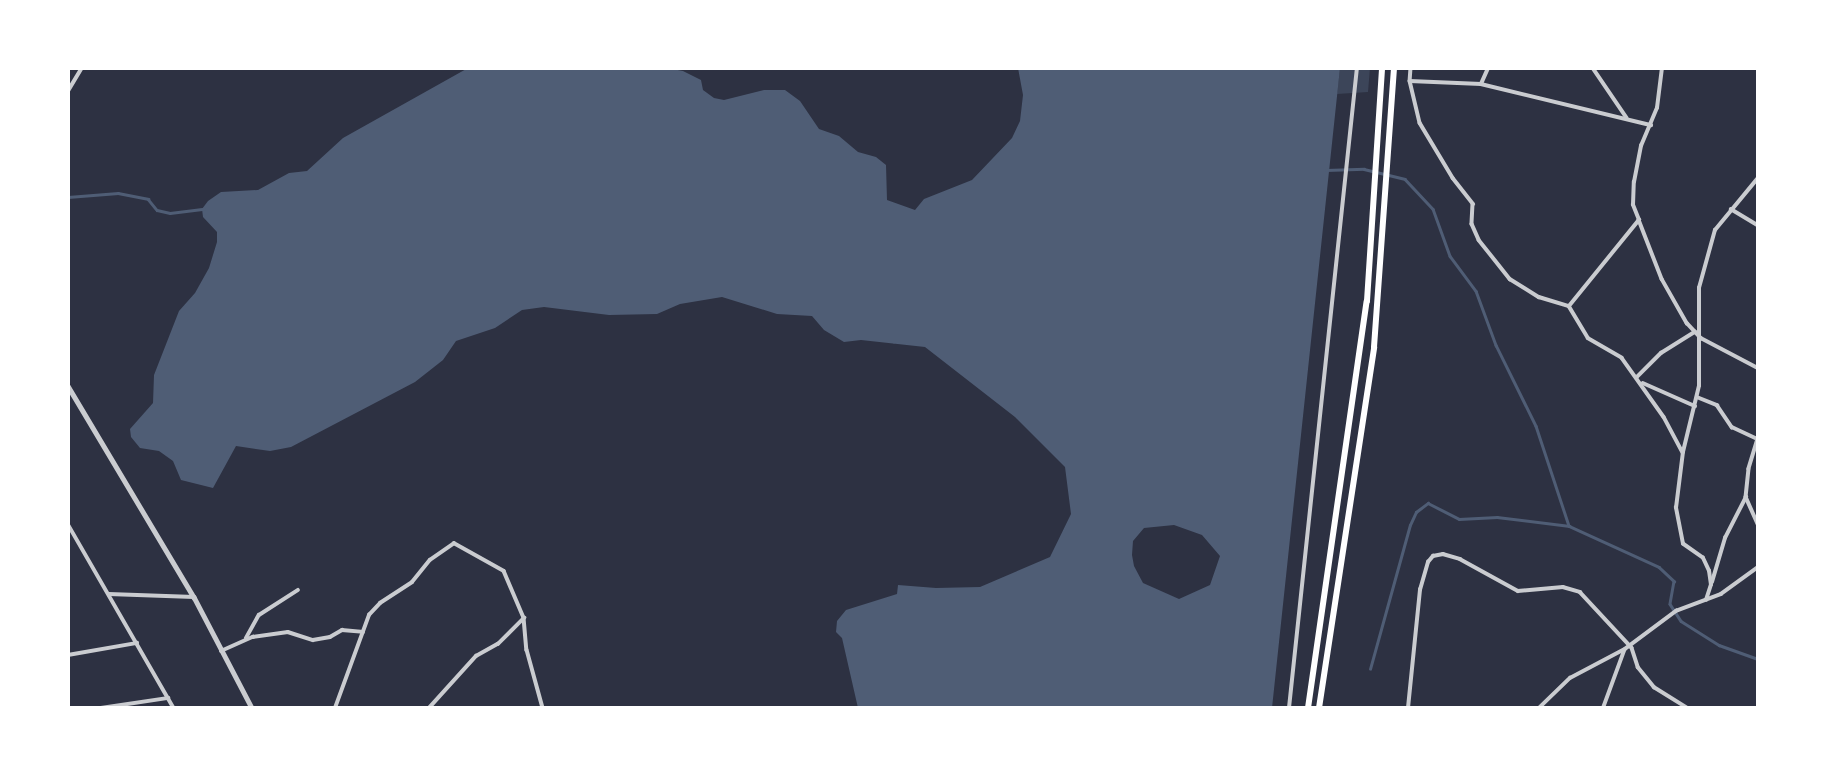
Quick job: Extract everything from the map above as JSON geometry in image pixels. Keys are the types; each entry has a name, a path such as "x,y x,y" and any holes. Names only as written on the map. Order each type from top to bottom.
{"highway":[{"path":"1308,708 1362,344 1375,197 1382,68"},
{"path":"1319,708 1370,375 1387,198 1394,68"}],"street":[{"path":"68,91 82,68"},
{"path":"1289,708 1357,68"},
{"path":"1411,68 1410,80 1420,123 1453,178 1473,204 1472,224 1479,240 1505,274 1545,300 1569,306 1588,338 1618,354 1641,382 1683,452"},
{"path":"1481,84 1488,68"},
{"path":"1594,68 1628,118"},
{"path":"1662,68 1662,86 1651,125 1640,146 1633,205 1669,293 1695,332 1701,338 1758,368"},
{"path":"1410,80 1481,84 1651,125"},
{"path":"1711,585 1703,558 1681,541 1676,508 1683,452 1697,397 1701,338 1698,318 1699,288 1710,240 1731,209 1758,178"},
{"path":"1731,209 1758,225"},
{"path":"1569,306 1639,220"},
{"path":"1637,377 1661,353 1695,332"},
{"path":"1641,382 1695,406"},
{"path":"68,386 194,597 252,708"},
{"path":"1697,397 1717,405 1732,427 1758,439 1746,497 1725,538 1706,600"},
{"path":"1746,497 1758,524"},
{"path":"69,525 174,708"},
{"path":"335,708 342,682 373,610 412,582 430,560 454,543 504,571 524,618 527,650 543,708"},
{"path":"1408,708 1420,590 1428,562 1438,555 1460,559 1518,591 1563,587 1580,592 1630,645 1640,672 1654,687 1688,708"},
{"path":"1539,708 1570,678 1625,649 1676,611 1721,594 1758,568"},
{"path":"245,640 260,615 298,590"},
{"path":"108,594 194,597"},
{"path":"429,708 476,656 498,644 524,618"},
{"path":"221,651 245,640 288,632 306,640 330,637 342,630 363,632"},
{"path":"68,655 136,643"},
{"path":"1603,708 1625,649"},
{"path":"101,708 168,698"}],"shaded area":[{"path":"468,68 667,68 683,71 701,80 703,90 714,98 724,100 764,90 785,90 800,101 819,129 839,136 858,152 876,157 886,165 887,200 915,210 924,199 972,180 1012,138 1020,121 1023,95 1018,68 1340,68 1272,708 858,708 842,638 836,632 837,621 846,610 897,594 898,585 980,587 1050,557 1071,514 1065,467 1015,417 925,347 861,340 844,342 824,330 812,316 777,314 722,297 680,304 657,314 609,315 544,307 522,310 495,328 456,341 443,360 415,382 291,447 270,451 236,446 213,488 181,480 173,461 159,451 140,448 131,437 130,429 153,403 154,375 179,311 195,293 209,268 217,242 217,232 203,217 202,209 221,192 258,190 289,173 307,171 343,138","holes":["1174,525 1202,535 1220,556 1210,585 1179,599 1143,583 1134,566 1132,555 1133,541 1144,528"]},
{"path":"1340,68 1370,68 1368,92 1337,94"}],"waterway":[{"path":"1326,170 1364,169 1405,179 1433,209 1450,256 1476,291 1496,345 1536,426 1569,526"},
{"path":"68,197 118,193 148,199 157,210 170,213 204,209"},
{"path":"1370,669 1410,525 1416,512 1428,503 1459,519 1497,517 1569,526 1659,567 1674,581 1670,604 1681,621 1719,645 1758,659"}]}
